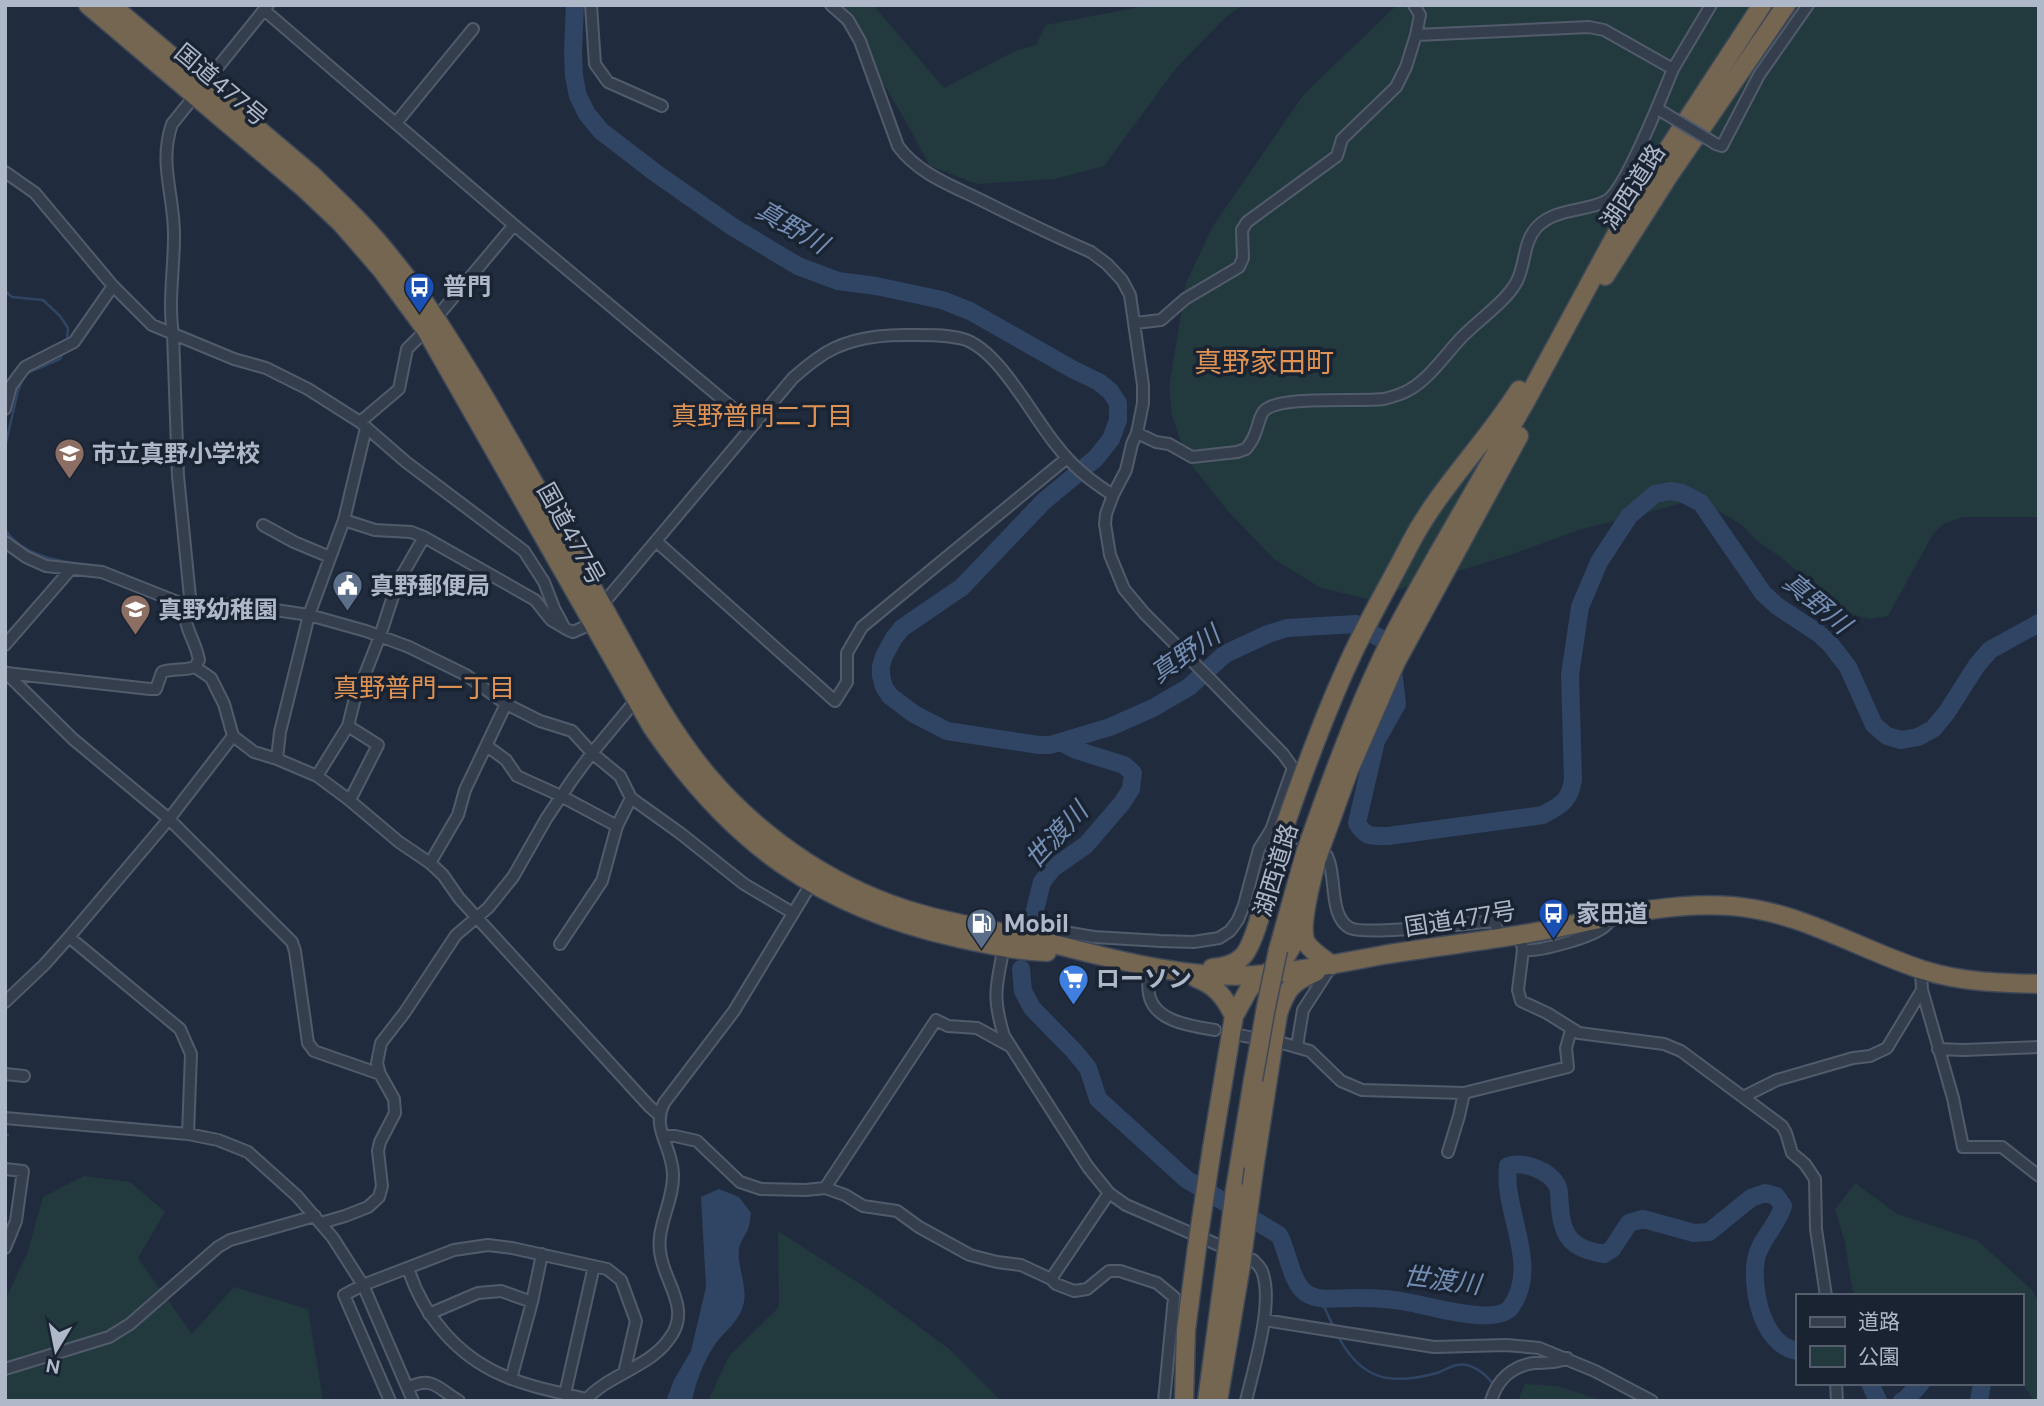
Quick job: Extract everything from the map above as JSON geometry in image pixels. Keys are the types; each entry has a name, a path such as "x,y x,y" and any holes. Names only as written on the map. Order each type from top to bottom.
{"highway":[{"name":"国道477号","path":"88,5 200,89"},
{"name":"国道477号","path":"111,5 341,223 431,324 507,434 651,691 695,761 722,791 816,877 851,903 928,931 1004,947 1037,946"},
{"name":"湖西道路","path":"1445,557 1527,398 1600,273 1655,169 1762,5"},
{"name":"湖西道路","path":"1600,273 1786,5"},
{"path":"1168,968 1227,966 1244,956 1255,933 1275,838 1353,653 1419,527 1451,481 1502,417 1600,273"},
{"path":"1218,1401 1233,1262 1254,1169 1279,1014 1284,995 1293,984 1332,965 1307,944 1304,936 1311,856 1445,557 1481,508 1600,273"},
{"name":"国道477号","path":"431,324 636,700 684,773 726,819 769,856 816,877 901,908 1037,946 1216,975 1277,966 1332,965 1499,938 1522,942 1613,918 1684,906 1733,906 1774,912 1803,920 1921,969 1951,977 1984,982 2039,984"},
{"name":"湖西道路","path":"1207,1401 1233,1262 1235,1190 1253,1080 1277,966 1311,856"},
{"path":"1184,1401 1186,1330 1196,1247 1234,1016 1249,989 1277,966 1292,946 1305,914"},
{"path":"1255,933 1261,954 1277,966"},
{"path":"1277,966 1279,1014"},
{"path":"1168,968 1212,986 1223,996 1234,1016"}],"street":[{"path":"591,5 594,64 608,82 662,106"},
{"path":"831,5 848,20 860,41 898,146 907,159 944,181 1091,252 1122,279 1130,295 1135,323 1143,402 1126,470 1113,495 1105,524 1110,555 1124,589 1145,614 1283,754 1293,768 1275,838 1259,849 1238,920 1219,938 1194,943 1094,937 1052,928 1046,929 1037,946"},
{"path":"1135,323 1161,320 1185,299 1239,267 1243,258 1242,230 1247,222 1337,156 1342,139 1396,86 1406,67 1420,15 1414,5"},
{"path":"1137,433 1156,442 1169,444 1192,457 1237,452 1246,450 1256,433 1260,417 1265,409 1273,405 1384,399 1412,388 1446,357 1461,338 1473,329 1515,284 1523,267 1527,243 1538,227 1548,218 1612,198 1659,110 1673,69 1711,5"},
{"path":"1659,110 1722,146 1759,75 1808,5"},
{"path":"195,667 199,660 185,620 190,597 178,476 170,316 174,234 166,142 172,124 266,8 514,225 753,425"},
{"path":"1416,35 1589,27 1604,30 1673,69"},
{"path":"396,123 473,29"},
{"path":"5,173 35,193 113,286 152,326 234,359 266,368 308,389 363,425 524,551 544,582 564,627"},
{"path":"277,759 280,732 309,615 344,520 363,425 399,389 407,349 514,225"},
{"path":"5,409 8,384 25,367 74,342 113,286"},
{"path":"344,520 375,530 411,532 424,537 535,600 551,620 573,632 593,623 602,605 793,378 820,356 856,340 882,335 964,339 980,348 997,363 1056,446 1093,483 1113,495"},
{"path":"657,542 835,701 847,682 847,653 862,627 1069,460"},
{"path":"263,525 330,557"},
{"path":"317,776 348,726 354,702 397,584 424,537"},
{"path":"5,542 26,557 46,566 102,572 143,590 187,604 235,604 309,615 409,647 466,675 506,704 540,721 572,732 620,776 631,798 744,884 793,913"},
{"path":"5,645 71,569"},
{"path":"6,673 150,690 156,689 162,672 195,667 211,678 224,704 233,736 254,752 317,776 350,800 398,842 430,863 477,918 658,1114"},
{"path":"6,673 73,739 169,819 292,942 308,1043 314,1051 380,1073"},
{"path":"5,1369 109,1337 130,1324 230,1240 318,1219 345,1216 368,1207 379,1197 382,1186 378,1151 396,1113 394,1099 377,1063 381,1044 456,935 488,908 513,877 561,796 636,700"},
{"path":"430,863 458,816 465,790 506,704"},
{"path":"348,726 378,746 350,800"},
{"path":"5,1002 69,937 169,819 233,736"},
{"path":"487,746 506,760 517,776 617,826"},
{"path":"560,944 602,881 617,826 631,798"},
{"path":"1275,838 1318,846 1328,854 1338,911 1343,922 1351,929 1373,930 1495,921 1499,938"},
{"path":"408,1268 415,1289 446,1336 469,1356 502,1375 586,1400 600,1386 650,1359 674,1332 678,1317 678,1305 660,1257 661,1225 673,1187 672,1159 658,1123 658,1114 734,1012 816,877"},
{"path":"69,937 180,1029 191,1054 188,1134"},
{"path":"1522,942 1518,989 1521,1001 1547,1013 1579,1034 1664,1044 1681,1051 1782,1126 1792,1153 1805,1164 1815,1179 1816,1229 1826,1294"},
{"path":"1004,947 995,989 996,1012 1004,1036 1088,1167 1109,1193 1126,1205 1254,1260 1263,1271 1266,1291 1264,1320 1246,1401"},
{"path":"1149,965 1149,994 1157,1009 1172,1020 1215,1030"},
{"path":"1297,1046 1303,1010 1332,965"},
{"path":"1921,969 1922,989 1953,1098 1963,1147 2002,1147 2039,1176"},
{"path":"1743,1097 1777,1080 1853,1058 1870,1056 1887,1048 1922,989"},
{"path":"825,1188 936,1020 948,1026 977,1028 1011,1047"},
{"path":"1282,1043 1310,1051 1340,1081 1362,1090 1464,1093 1568,1067 1566,1048 1571,1030"},
{"path":"1239,1035 1268,1040"},
{"path":"1938,1049 1963,1051 2039,1047"},
{"path":"5,1074 24,1076"},
{"path":"1448,1152 1464,1093"},
{"path":"5,1118 188,1134 218,1140 248,1152 297,1196 333,1238 363,1285 413,1401"},
{"path":"663,1136 697,1141 740,1182 761,1189 825,1188 845,1195 863,1206 897,1211 919,1227 970,1255 1021,1265 1074,1291 1087,1289 1109,1271 1120,1271 1157,1283 1174,1297 1164,1401"},
{"path":"5,1169 23,1171 16,1221 5,1248"},
{"path":"1051,1279 1109,1193"},
{"path":"390,1401 344,1296 363,1285 454,1250 488,1245 607,1269 621,1280 636,1321 624,1373"},
{"path":"511,1378 542,1254"},
{"path":"565,1394 594,1266"},
{"path":"429,1314 478,1293 501,1291 532,1302"},
{"path":"1264,1320 1434,1347 1506,1345 1539,1348 1652,1401"},
{"path":"1492,1401 1495,1390 1506,1375 1521,1365 1558,1363 1567,1359"},
{"path":"408,1388 419,1383 435,1383 459,1401"}],"green space":[{"path":"824,5 873,5 944,88 1015,51 1036,45 1046,25 1140,5 1242,5 1225,18 1177,67 1104,166 1054,179 977,184 930,166 882,82 855,42"},
{"path":"1397,5 2039,5 2039,517 1963,517 1943,524 1933,534 1888,616 1869,619 1846,612 1778,555 1757,541 1741,524 1698,499 1579,530 1513,554 1368,599 1321,588 1274,559 1227,510 1186,458 1172,415 1169,387 1186,283 1213,226 1304,94"},
{"path":"84,1176 130,1182 165,1212 138,1258 192,1334 234,1287 308,1309 323,1401 5,1401 5,1301 28,1251 43,1197"},
{"path":"1855,1183 1897,1214 1978,1241 2032,1290 2039,1303 2039,1401 2034,1401 2023,1384 2023,1294 1855,1294 1845,1242 1835,1210"},
{"path":"778,1231 868,1289 949,1349 1003,1401 708,1401 729,1356 779,1307"},
{"path":"1525,1384 1557,1386 1604,1401 1518,1401"}],"water":[{"path":"719,1189 739,1197 751,1213 749,1227 739,1249 744,1302 735,1321 706,1359 692,1401 666,1401 674,1380 691,1351 706,1287 701,1197"}],"waterway":[{"name":"真野川","path":"575,5 573,52 578,96 587,114 601,131 657,174 733,227 798,266 838,281 942,300 970,311 1099,382 1110,391 1118,403 1118,420 1111,439 1096,458 1044,501 962,587 902,628 884,656 881,676 890,696 914,714 947,731 1050,745 1110,727 1153,708 1189,687 1225,654 1268,634 1287,628 1356,624 1390,644 1397,704 1376,741 1357,823 1363,831 1374,836 1388,836 1543,815 1564,802 1573,780 1570,675 1580,607 1599,562 1629,516 1655,494 1670,491 1682,493 1701,503 1763,593 1831,645 1848,667 1874,725 1887,736 1901,740 1918,737 1933,729 1990,650 2039,623"},
{"path":"5,291 12,297 43,300 68,328 67,341"},
{"path":"5,447 18,391 25,374 60,359 64,351"},
{"path":"5,530 23,547 44,557 91,566"},
{"name":"世渡川","path":"1029,934 1042,882 1053,868 1086,845 1131,789 1133,773 1124,765 1076,750 1061,742"},
{"name":"世渡川","path":"1021,969 1023,991 1032,1008 1088,1068 1098,1099 1186,1179 1279,1235 1297,1282 1312,1296 1324,1299 1392,1300 1479,1315 1504,1312 1511,1307 1519,1291 1522,1274 1522,1256 1508,1183 1508,1166 1521,1165 1542,1171 1557,1185 1563,1227 1571,1240 1584,1249 1604,1254 1612,1249 1629,1223 1643,1219 1694,1233 1709,1232 1751,1198 1765,1193 1776,1196 1783,1206 1758,1252 1755,1285 1767,1327 1785,1347 1796,1351"},
{"path":"1320,1298 1334,1328"},
{"path":"1337,1334 1356,1361 1378,1376 1405,1379 1468,1365 1486,1376 1493,1384"},
{"name":"世渡川","path":"1871,1385 1878,1401"},
{"name":"世渡川","path":"1902,1401 1919,1385"},
{"name":"世渡川","path":"1979,1401 1982,1385"}],"place":[{"name":"普門","path":"420,314"},
{"name":"市立真野小学校","path":"69,481"},
{"name":"真野郵便局","path":"347,613"},
{"name":"真野幼稚園","path":"135,637"},
{"name":"家田道","path":"1553,941"},
{"name":"Mobil","path":"981,951"},
{"name":"ローソン","path":"1073,1006"}],"district":[{"name":"真野家田町","path":"1264,362"},
{"name":"真野普門二丁目","path":"762,416"},
{"name":"真野普門一丁目","path":"424,688"}]}
